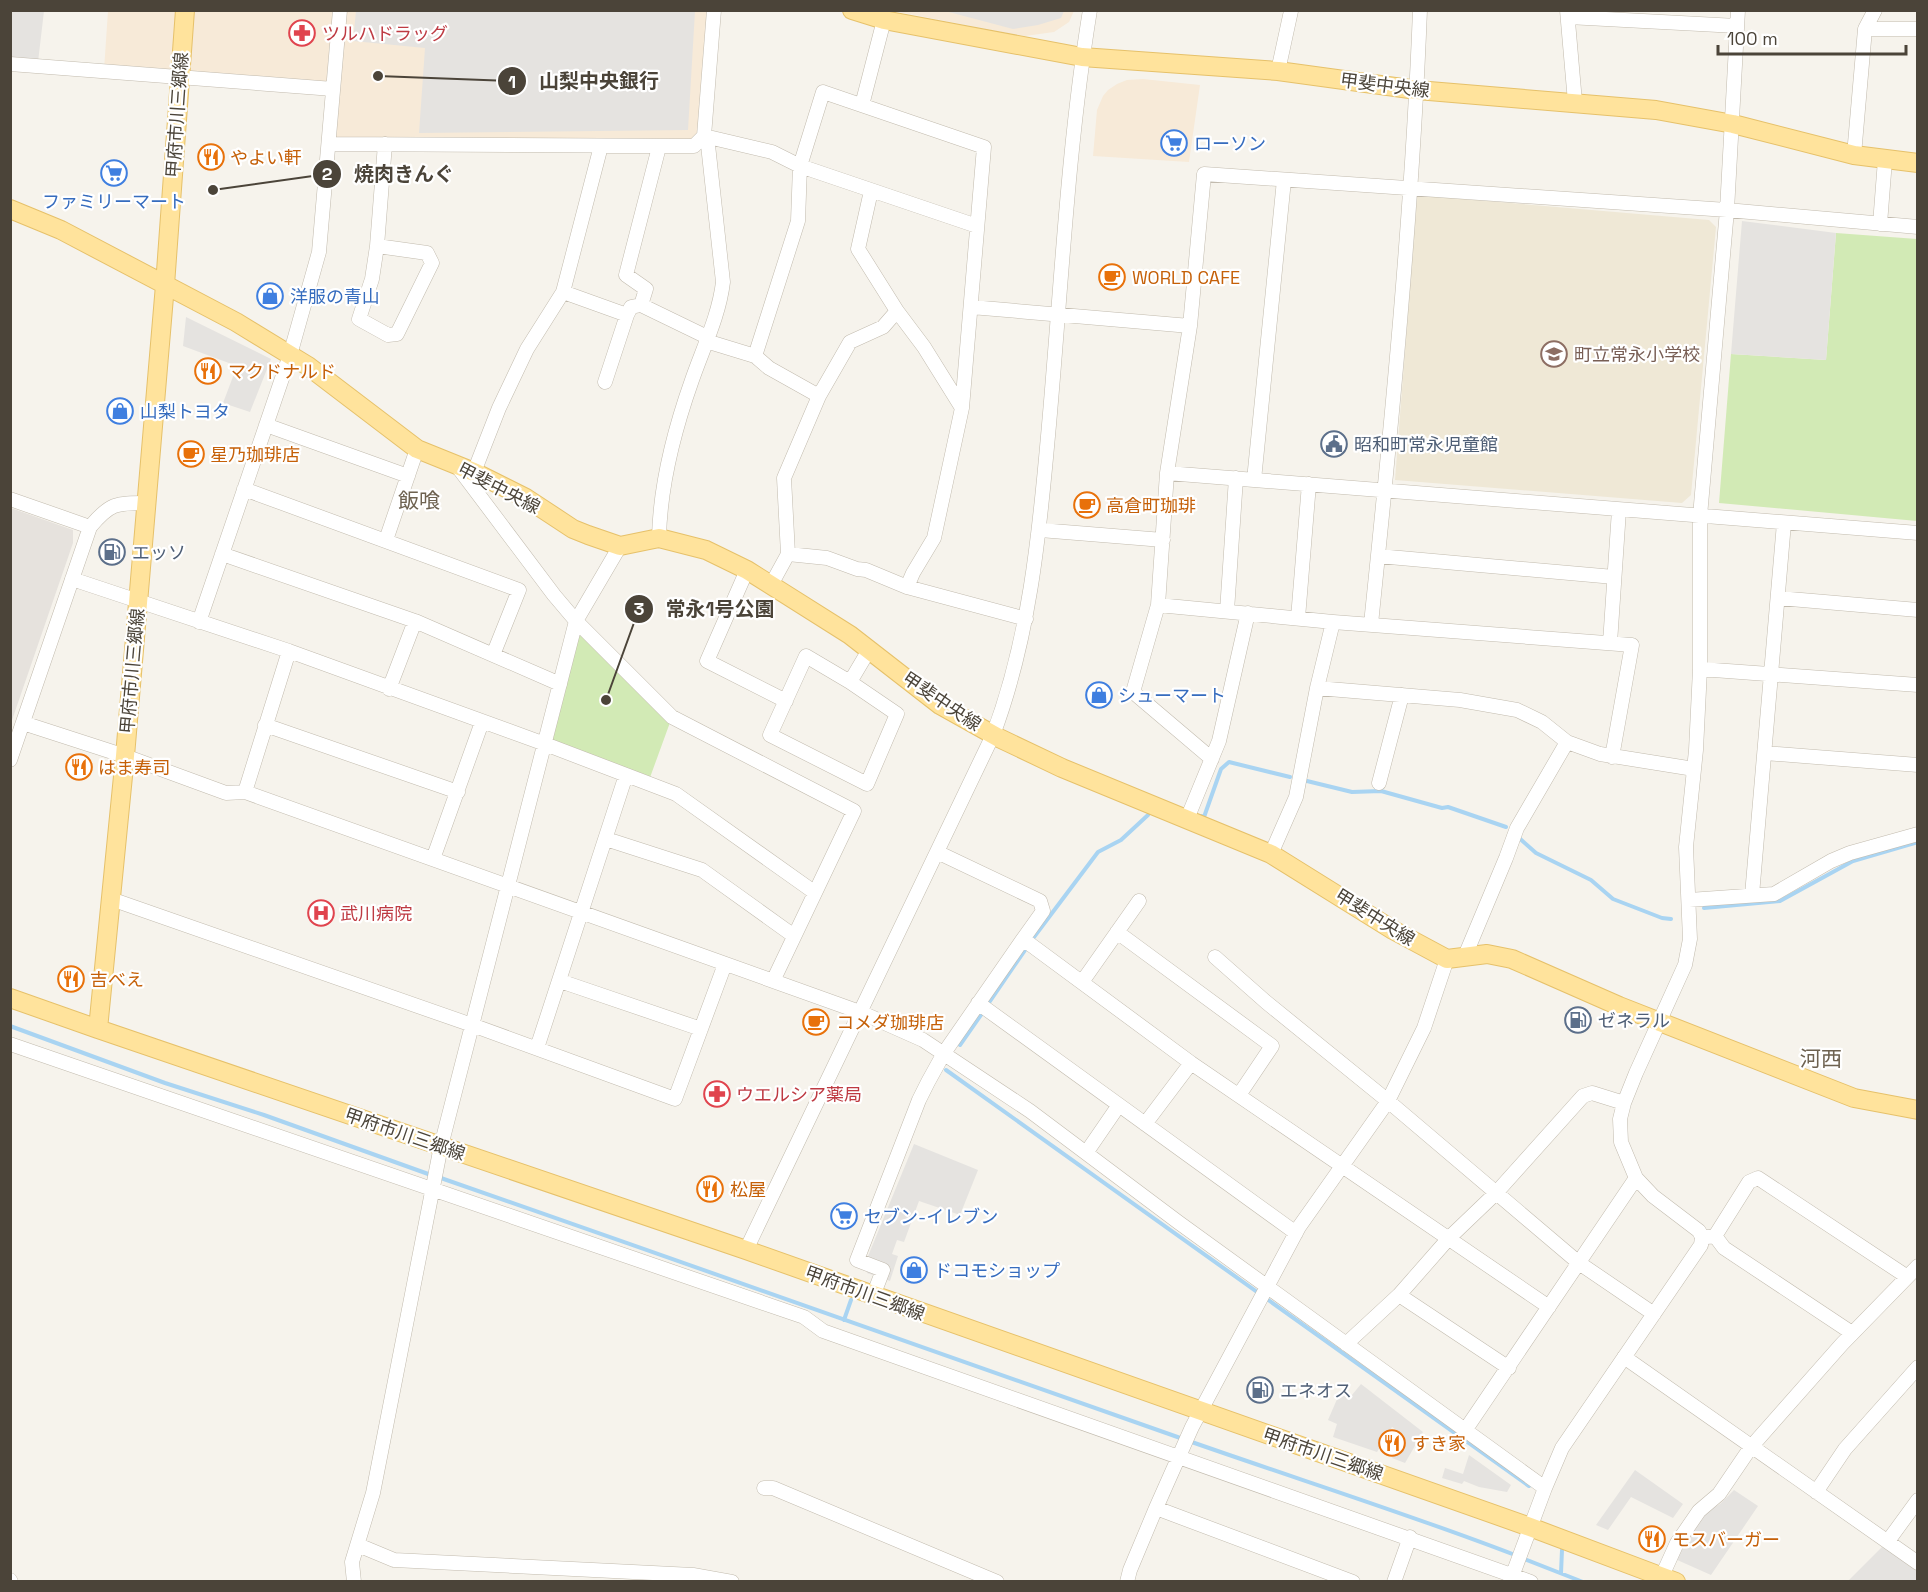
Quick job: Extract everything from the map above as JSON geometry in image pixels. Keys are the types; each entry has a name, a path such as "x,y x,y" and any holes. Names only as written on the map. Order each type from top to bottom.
{"main road":[{"name":"甲府市川三郷線","path":"185,10 165,285 125,756 98,1029 873,1296 1196,1419 1528,1535 1669,1579"},
{"name":"甲斐中央線","path":"852,10 884,20 1082,57 1278,71 1417,90 1656,110 1733,124 1854,155 1917,163"},
{"name":"甲斐中央線","path":"10,208 61,230 236,322 308,366 417,449 526,498 573,529 620,546 659,538 706,550 747,570 850,635 940,705 993,735 1062,768 1271,854 1392,930 1456,958 1487,954 1512,959 1659,1023 1854,1098 1917,1110"},
{"path":"10,998 98,1029"}],"street":[{"path":"199,622 290,355 319,252 339,10"},
{"path":"659,538 660,512 677,431 721,298 723,282 708,145 704,136 714,10"},
{"path":"746,1251 993,735 1007,693 1026,619 1040,530 1076,105 1090,10"},
{"path":"1286,10 1299,10"},
{"path":"1371,624 1385,490 1410,188 1420,10"},
{"path":"1737,10 1727,210 1700,516 1700,669 1694,769 1686,846 1689,900 1688,952 1685,965 1624,1103 1620,1119 1621,1142 1636,1178 1653,1196 1699,1231 1852,1333"},
{"path":"1854,155 1865,29 1875,10"},
{"path":"1278,71 1291,11"},
{"path":"1575,102 1567,14 1737,26"},
{"path":"862,105 884,20"},
{"path":"1865,29 1917,29"},
{"path":"10,64 333,89"},
{"path":"755,356 798,221 800,166 823,92 984,147 962,408 934,538 907,587"},
{"path":"329,144 659,147 694,146 704,136"},
{"path":"704,136 772,152 800,166 977,226"},
{"path":"377,246 427,253 432,262 398,334 388,335 359,319 372,279 377,246 385,144"},
{"path":"601,146 563,292 527,349 499,408 465,469 554,595 576,621 672,717 854,811 773,981"},
{"path":"641,305 646,289 626,275 659,147"},
{"path":"1880,224 1885,160"},
{"path":"1212,759 1133,692 1158,605 1167,473 1190,326 1204,174 1727,210 1917,227"},
{"path":"1254,480 1284,180"},
{"path":"871,191 858,249 962,408"},
{"path":"563,292 627,315"},
{"path":"605,382 627,315 631,307 641,305 707,339 755,356 769,368 819,396"},
{"path":"971,307 1190,326"},
{"path":"771,585 788,554 784,478 819,396 850,342 883,327 897,311"},
{"path":"266,425 408,476"},
{"path":"386,540 417,449"},
{"path":"1167,473 1917,533"},
{"path":"1227,611 1236,478"},
{"path":"1298,618 1309,484"},
{"path":"244,489 519,590 493,655"},
{"path":"10,499 90,526"},
{"path":"11,756 90,526 105,509 124,503 146,504"},
{"path":"1610,643 1619,510"},
{"path":"1752,895 1785,523"},
{"path":"1040,530 1163,540"},
{"path":"354,1581 352,1562 373,1493 441,1146 472,1025 576,621 620,546"},
{"path":"222,554 415,621 561,684"},
{"path":"788,554 827,558 866,570 907,587 1026,619"},
{"path":"1378,556 1614,577"},
{"path":"747,570 707,661 786,701"},
{"path":"72,579 289,651 676,794 814,892"},
{"path":"1778,598 1917,610"},
{"path":"1158,605 1632,645 1612,757"},
{"path":"1187,819 1219,741 1248,613"},
{"path":"389,689 415,621"},
{"path":"1271,854 1296,797 1317,688 1333,621"},
{"path":"850,682 869,650"},
{"path":"245,792 289,651"},
{"path":"807,656 850,682 897,714 867,784 770,735 807,656"},
{"path":"1700,669 1917,685"},
{"path":"1317,688 1460,700 1517,710 1542,722 1567,742 1612,757 1694,769"},
{"path":"1379,783 1402,695"},
{"path":"434,859 482,722"},
{"path":"23,723 125,756 226,793 245,792 860,1012 904,1031 944,1053 1030,1111 1264,1292 1346,1344 1545,1488"},
{"path":"265,725 458,792"},
{"path":"1127,1581 1156,1508 1196,1419 1296,1233 1388,1101 1506,858 1516,828 1567,742"},
{"path":"1765,753 1917,765"},
{"path":"537,1048 626,775"},
{"path":"1689,900 1774,894 1831,861 1850,853 1917,834"},
{"path":"606,839 702,870 794,936"},
{"path":"873,1296 883,1270 857,1260 919,1100 944,1053 1043,911 1040,901 937,852"},
{"path":"111,899 537,1048 675,1099 724,964"},
{"path":"1082,982 1139,901"},
{"path":"1117,932 1272,1046 1239,1095"},
{"path":"1023,939 1191,1063 1549,1307"},
{"path":"1215,957 1579,1263 1654,1314"},
{"path":"560,981 701,1029"},
{"path":"978,1003 1296,1233"},
{"path":"10,1044 433,1187 804,1317 823,1330 1531,1581"},
{"path":"1145,1124 1191,1063"},
{"path":"1346,1344 1399,1295 1449,1238 1496,1193 1583,1096 1592,1093 1624,1103"},
{"path":"1086,1153 1119,1105"},
{"path":"1466,1430 1636,1178"},
{"path":"1512,1576 1562,1448 1701,1245 1749,1182 1758,1178 1905,1276"},
{"path":"1669,1579 1677,1543 1699,1511 1719,1494 1751,1447 1852,1333 1917,1266"},
{"path":"1399,1295 1509,1368"},
{"path":"1624,1358 1917,1563"},
{"path":"1816,1492 1845,1449 1917,1367"},
{"path":"764,1488 772,1488 997,1581"},
{"path":"1888,1541 1917,1500"},
{"path":"1156,1508 1353,1581"},
{"path":"1394,1581 1410,1537"},
{"path":"358,1545 394,1560 693,1575 732,1581"}],"shaded area":[{"path":"10,11 44,11 38,62 11,60"},
{"path":"108,11 714,11 704,136 694,146 329,144 333,89 104,70"},
{"path":"356,11 695,11 688,130 419,133 425,48 353,41"},
{"path":"893,11 1074,11 1069,22 1054,32 1025,36"},
{"path":"945,11 1064,11 1061,18 1013,29"},
{"path":"1143,79 1200,85 1189,162 1093,156 1097,110 1103,96 1117,84 1127,80"},
{"name":"町立常永小学校","path":"1417,195 1709,220 1716,227 1691,495 1682,503 1395,480"},
{"path":"1742,221 1836,233 1826,360 1731,354"},
{"path":"186,317 271,359 250,412 223,403 237,366 183,346"},
{"path":"11,508 73,530 73,543 11,723"},
{"path":"914,1144 978,1170 960,1215 919,1201 904,1242 897,1240 892,1254 898,1256 890,1281 867,1273 866,1261"},
{"path":"1361,1384 1423,1432 1405,1463 1392,1458 1404,1435 1392,1427 1377,1452 1333,1437 1337,1424 1328,1420 1341,1390 1352,1395"},
{"path":"1469,1455 1511,1485 1507,1492 1442,1478 1445,1468 1463,1474"},
{"path":"1635,1470 1683,1504 1673,1518 1631,1497 1608,1530 1596,1525"},
{"path":"1734,1490 1758,1506 1711,1575 1675,1559 1705,1513 1720,1504"},
{"path":"1883,1546 1917,1569 1917,1581 1847,1582"}],"green space":[{"path":"1836,233 1917,239 1917,521 1719,503 1731,354 1826,360"},
{"path":"576,621 672,717 648,783 545,744"}],"waterway":[{"path":"1201,816 1204,817 1221,769 1229,762 1290,777"},
{"path":"1307,781 1352,792 1381,791 1442,808 1448,807 1506,827"},
{"path":"1034,937 1098,852 1121,840 1148,815"},
{"path":"1518,837 1536,853 1591,880 1613,899 1662,918 1671,919"},
{"path":"1704,908 1780,901 1853,861 1918,842"},
{"path":"990,1001 1025,950"},
{"path":"960,1045 983,1012"},
{"path":"10,1026 165,1083 264,1115 431,1175"},
{"path":"946,1070 1529,1486"},
{"path":"438,1177 1515,1555"},
{"path":"844,1320 851,1300"},
{"path":"1561,1573 1562,1550"},
{"path":"1522,1558 1583,1582"}],"place":[{"name":"ツルハドラッグ","path":"302,33"},
{"name":"山梨中央銀行","path":"378,76"},
{"name":"ローソン","path":"1174,143"},
{"name":"やよい軒","path":"211,157"},
{"name":"ファミリーマート","path":"114,173"},
{"name":"焼肉きんぐ","path":"213,190"},
{"name":"WORLD CAFE","path":"1112,277"},
{"name":"洋服の青山","path":"270,296"},
{"name":"町立常永小学校","path":"1554,354"},
{"name":"マクドナルド","path":"208,371"},
{"name":"山梨トヨタ","path":"120,411"},
{"name":"昭和町常永児童館","path":"1334,444"},
{"name":"星乃珈琲店","path":"191,454"},
{"name":"高倉町珈琲","path":"1087,505"},
{"name":"エッソ","path":"112,552"},
{"name":"シューマート","path":"1099,695"},
{"name":"常永1号公園","path":"606,700"},
{"name":"はま寿司","path":"79,767"},
{"name":"武川病院","path":"321,913"},
{"name":"吉べえ","path":"71,979"},
{"name":"ゼネラル","path":"1578,1020"},
{"name":"コメダ珈琲店","path":"816,1022"},
{"name":"ウエルシア薬局","path":"717,1094"},
{"name":"松屋","path":"710,1189"},
{"name":"セブン-イレブン","path":"844,1216"},
{"name":"ドコモショップ","path":"914,1270"},
{"name":"エネオス","path":"1260,1390"},
{"name":"すき家","path":"1392,1443"},
{"name":"モスバーガー","path":"1652,1539"}],"district":[{"name":"飯喰","path":"419,500"},
{"name":"河西","path":"1821,1058"}]}
